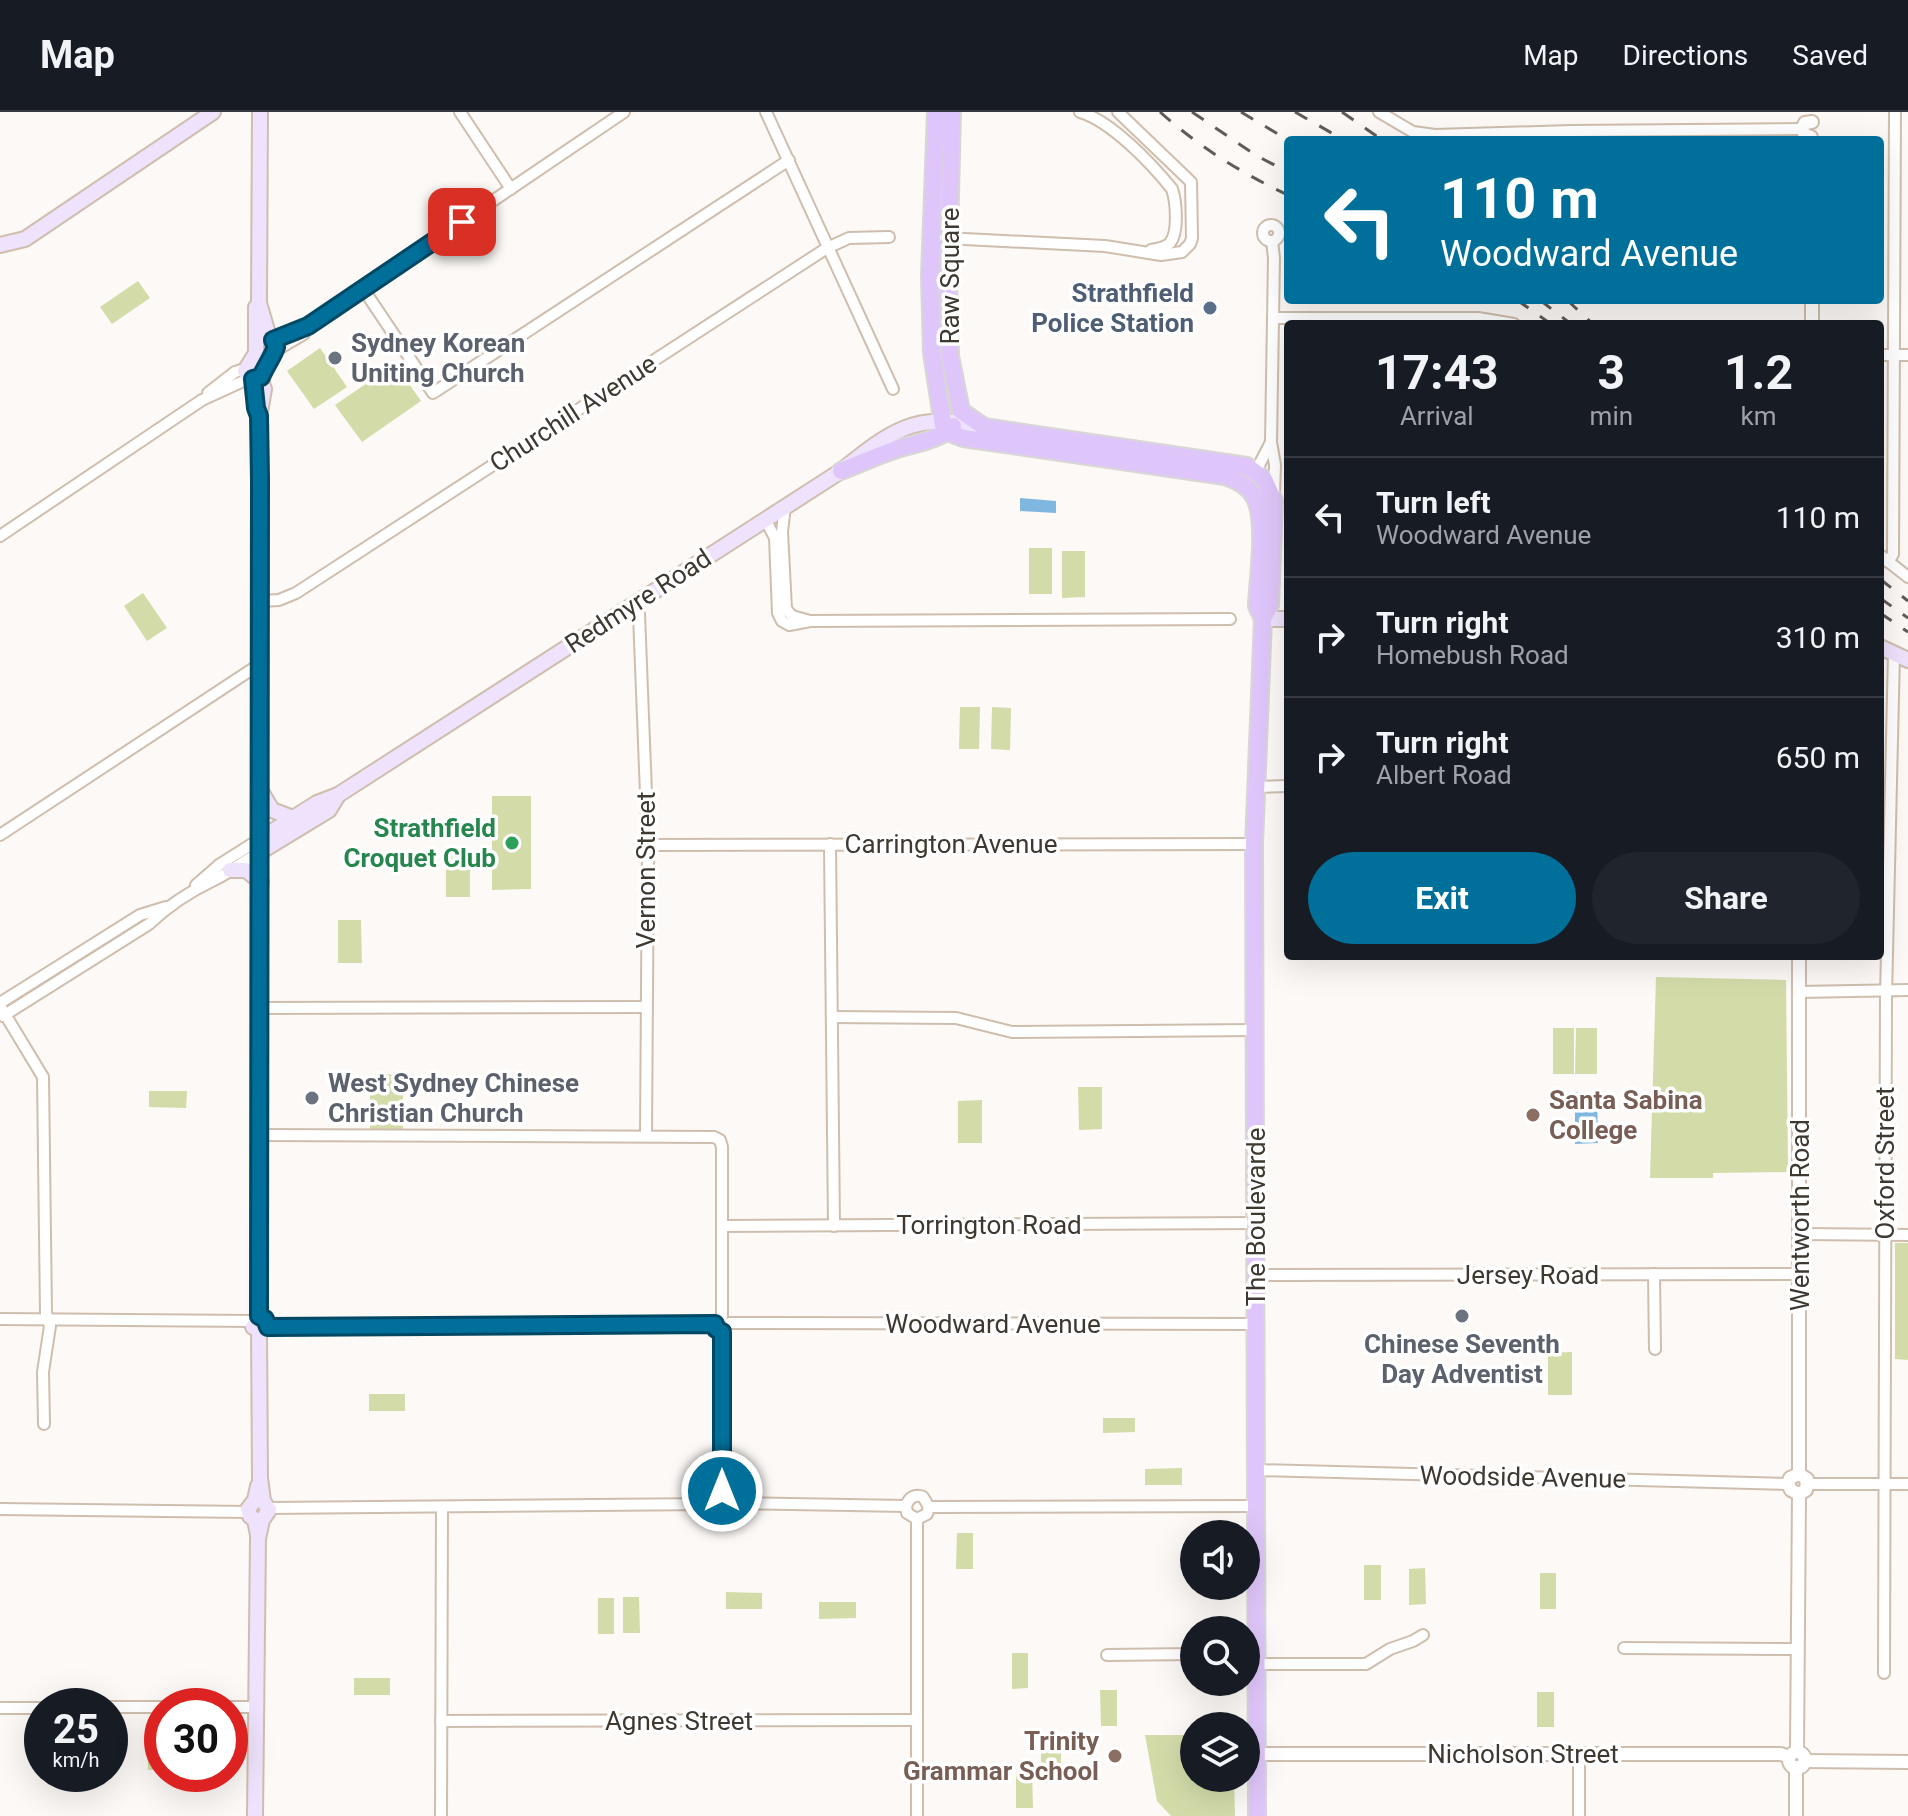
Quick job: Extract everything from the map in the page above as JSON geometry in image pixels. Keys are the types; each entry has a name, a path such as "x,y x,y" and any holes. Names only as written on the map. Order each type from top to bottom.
{"main road":[{"path":"0,245 25,239 213,112"},
{"path":"255,1816 260,1478 259,416 264,397 252,376 265,365 268,343 254,309 259,303 260,112"},
{"name":"Raw Square","path":"936,112 930,317 954,424"},
{"name":"Raw Square","path":"952,112 949,239 954,424"},
{"path":"841,471 931,439 954,424 1247,466 1256,471 1270,488 1274,501"},
{"name":"Redmyre Road","path":"260,845 293,818 317,803 338,795 906,426 954,424 1225,476 1242,483 1253,495"},
{"path":"1256,471 1253,482 1263,510 1260,525"},
{"name":"The Boulevarde","path":"1253,495 1260,525 1257,606 1263,619"},
{"name":"The Boulevarde","path":"1254,1616 1257,1506 1255,787 1263,619 1270,605 1274,501"},
{"path":"1263,619 1284,619"},
{"path":"260,789 272,810 293,818"},
{"name":"Redmyre Road","path":"260,845 329,810 338,795"},
{"path":"230,870 246,870 261,882"},
{"name":"The Boulevarde","path":"1257,1792 1257,1816"}],"street":[{"path":"460,112 511,189"},
{"path":"268,343 307,332 308,326 624,112"},
{"path":"766,112 893,389"},
{"path":"1080,112 1098,118 1113,129 1172,189 1175,200 1173,236 1166,246 1145,251"},
{"path":"931,238 1145,251 1161,255 1182,252 1190,244 1192,185 1186,175 1118,112"},
{"path":"1379,112 1413,132 1435,135 1810,128"},
{"path":"1895,112 1893,554 1884,558 1908,577"},
{"path":"364,290 433,393 789,160"},
{"path":"1172,189 1186,175"},
{"name":"Churchill Avenue","path":"260,601 279,600 296,593 827,248 849,238 889,237"},
{"name":"The Boulevarde","path":"1256,471 1271,442 1272,241"},
{"path":"1273,318 1490,320"},
{"path":"1884,355 1908,355"},
{"path":"0,536 202,400 235,372 252,376"},
{"name":"The Boulevarde","path":"1271,442 1280,455 1274,501"},
{"path":"774,513 782,532 786,609 792,616 810,621"},
{"path":"774,513 780,617 789,625 810,621 1230,619"},
{"name":"Vernon Street","path":"634,605 639,614 648,845 646,1136"},
{"name":"Oxford Street","path":"1884,1673 1886,991 1894,653"},
{"path":"0,835 260,664"},
{"path":"1255,787 1284,786"},
{"path":"830,844 834,1226"},
{"name":"Carrington Avenue","path":"648,845 1254,844"},
{"name":"Redmyre Road","path":"192,889 230,870 260,845"},
{"name":"Redmyre Road","path":"1,1010 149,924 219,865 260,845"},
{"name":"Wentworth Road","path":"1796,1816 1802,1484 1799,960"},
{"path":"1799,992 1908,990"},
{"path":"260,1008 645,1007"},
{"path":"1,1010 43,1077 50,1326 43,1372 44,1424"},
{"path":"832,1017 956,1018 1012,1032 1255,1030"},
{"path":"260,1135 646,1136 714,1137 720,1140 723,1226 722,1491"},
{"name":"Torrington Road","path":"723,1226 1255,1223"},
{"path":"1801,1234 1908,1235"},
{"path":"1654,1274 1655,1349"},
{"name":"Jersey Road","path":"1256,1275 1801,1274"},
{"name":"Woodward Avenue","path":"0,1319 259,1323 1256,1324"},
{"name":"Woodside Avenue","path":"1257,1470 1788,1484"},
{"path":"1788,1484 1793,1492 1802,1484 1908,1484"},
{"path":"722,1491 730,1493 735,1503 729,1514 721,1515 714,1512 710,1504 713,1495 722,1491"},
{"path":"916,1496 926,1500 929,1507 927,1514 917,1519 907,1513 906,1506 909,1499 916,1496"},
{"path":"735,1503 906,1506"},
{"path":"0,1509 258,1510 710,1504"},
{"path":"929,1507 1257,1506"},
{"path":"441,1816 442,1507"},
{"path":"917,1519 917,1816"},
{"path":"1260,1657 1366,1664 1390,1649 1423,1635"},
{"path":"1624,1648 1798,1649"},
{"path":"1107,1655 1180,1654"},
{"path":"248,1707 256,1707"},
{"path":"0,1708 24,1708"},
{"name":"Agnes Street","path":"441,1721 917,1720"},
{"name":"Nicholson Street","path":"1260,1754 1781,1754 1797,1759 1908,1762"},
{"path":"1579,1755 1579,1816"}],"green space":[{"path":"138,281 150,298 112,324 100,307"},
{"path":"320,348 347,387 314,409 287,371"},
{"path":"395,364 421,401 362,442 335,405"},
{"path":"1029,548 1052,548 1052,594 1029,594"},
{"path":"1062,551 1085,551 1085,597 1062,598"},
{"path":"143,593 167,628 147,641 124,606"},
{"path":"960,707 980,707 979,749 959,749"},
{"path":"992,707 1011,708 1010,750 991,749"},
{"name":"Strathfield Croquet Club","path":"492,796 531,796 531,889 492,890"},
{"path":"446,855 470,855 470,897 446,897"},
{"path":"338,920 361,920 362,963 338,963"},
{"path":"1656,977 1786,980 1788,1172 1713,1173 1713,1178 1650,1178"},
{"path":"1553,1028 1574,1028 1574,1074 1553,1074"},
{"path":"1576,1028 1597,1028 1597,1074 1575,1074"},
{"path":"403,1074 403,1130 370,1130 370,1075"},
{"path":"1078,1087 1102,1087 1102,1129 1079,1130"},
{"path":"149,1091 187,1091 186,1108 149,1107"},
{"path":"982,1100 982,1143 958,1143 958,1101"},
{"path":"1895,1243 1908,1243 1908,1360 1895,1359"},
{"path":"1572,1352 1572,1395 1548,1395 1548,1353"},
{"path":"369,1394 405,1394 405,1411 369,1411"},
{"path":"1103,1418 1135,1418 1135,1432 1103,1433"},
{"path":"1182,1468 1182,1485 1145,1485 1145,1469"},
{"path":"957,1533 973,1533 973,1569 956,1569"},
{"path":"1364,1565 1381,1565 1381,1600 1364,1600"},
{"path":"1425,1568 1426,1604 1409,1605 1409,1569"},
{"path":"1540,1573 1556,1573 1556,1609 1540,1609"},
{"path":"726,1592 762,1593 762,1609 726,1609"},
{"path":"623,1597 639,1597 640,1633 623,1633"},
{"path":"598,1598 614,1598 614,1634 598,1634"},
{"path":"819,1602 856,1602 856,1618 819,1619"},
{"path":"1012,1653 1028,1653 1028,1688 1012,1689"},
{"path":"354,1678 390,1678 390,1695 354,1695"},
{"path":"1100,1690 1117,1690 1117,1726 1101,1726"},
{"path":"1537,1692 1554,1692 1554,1727 1537,1727"},
{"path":"1145,1735 1180,1735 1180,1792 1234,1792 1235,1816 1171,1816 1157,1801"},
{"path":"1041,1741 1061,1741 1061,1783 1041,1783"},
{"path":"1016,1772 1032,1772 1033,1808 1016,1808"}],"water":[{"path":"1020,498 1056,501 1056,513 1020,511"},
{"path":"1575,1092 1597,1092 1598,1143 1575,1144"}],"railway":[{"path":"1160,112 1221,158 1284,193"},
{"path":"1192,112 1257,156 1284,170"},
{"path":"1241,112 1284,138"},
{"path":"1295,112 1337,136"},
{"path":"1342,112 1376,136"},
{"path":"1523,304 1545,320"},
{"path":"1545,304 1566,320"},
{"path":"1571,304 1589,320"},
{"path":"1884,582 1908,601"},
{"path":"1884,601 1908,618"},
{"path":"1884,616 1908,632"}],"place":[{"name":"Strathfield Police Station","path":"1210,308"},
{"name":"Sydney Korean Uniting Church","path":"335,358"},
{"name":"Strathfield Croquet Club","path":"512,843"},
{"name":"West Sydney Chinese Christian Church","path":"312,1098"},
{"name":"Santa Sabina College","path":"1533,1115"},
{"name":"Chinese Seventh Day Adventist","path":"1462,1316"},
{"name":"Trinity Grammar School","path":"1115,1756"}],"route":[{"path":"462,222 308,326 273,340 276,347 273,355 261,377 253,379 259,416 260,479 259,1316 265,1319 268,1327 715,1324 716,1329 722,1332 722,1491"}]}
